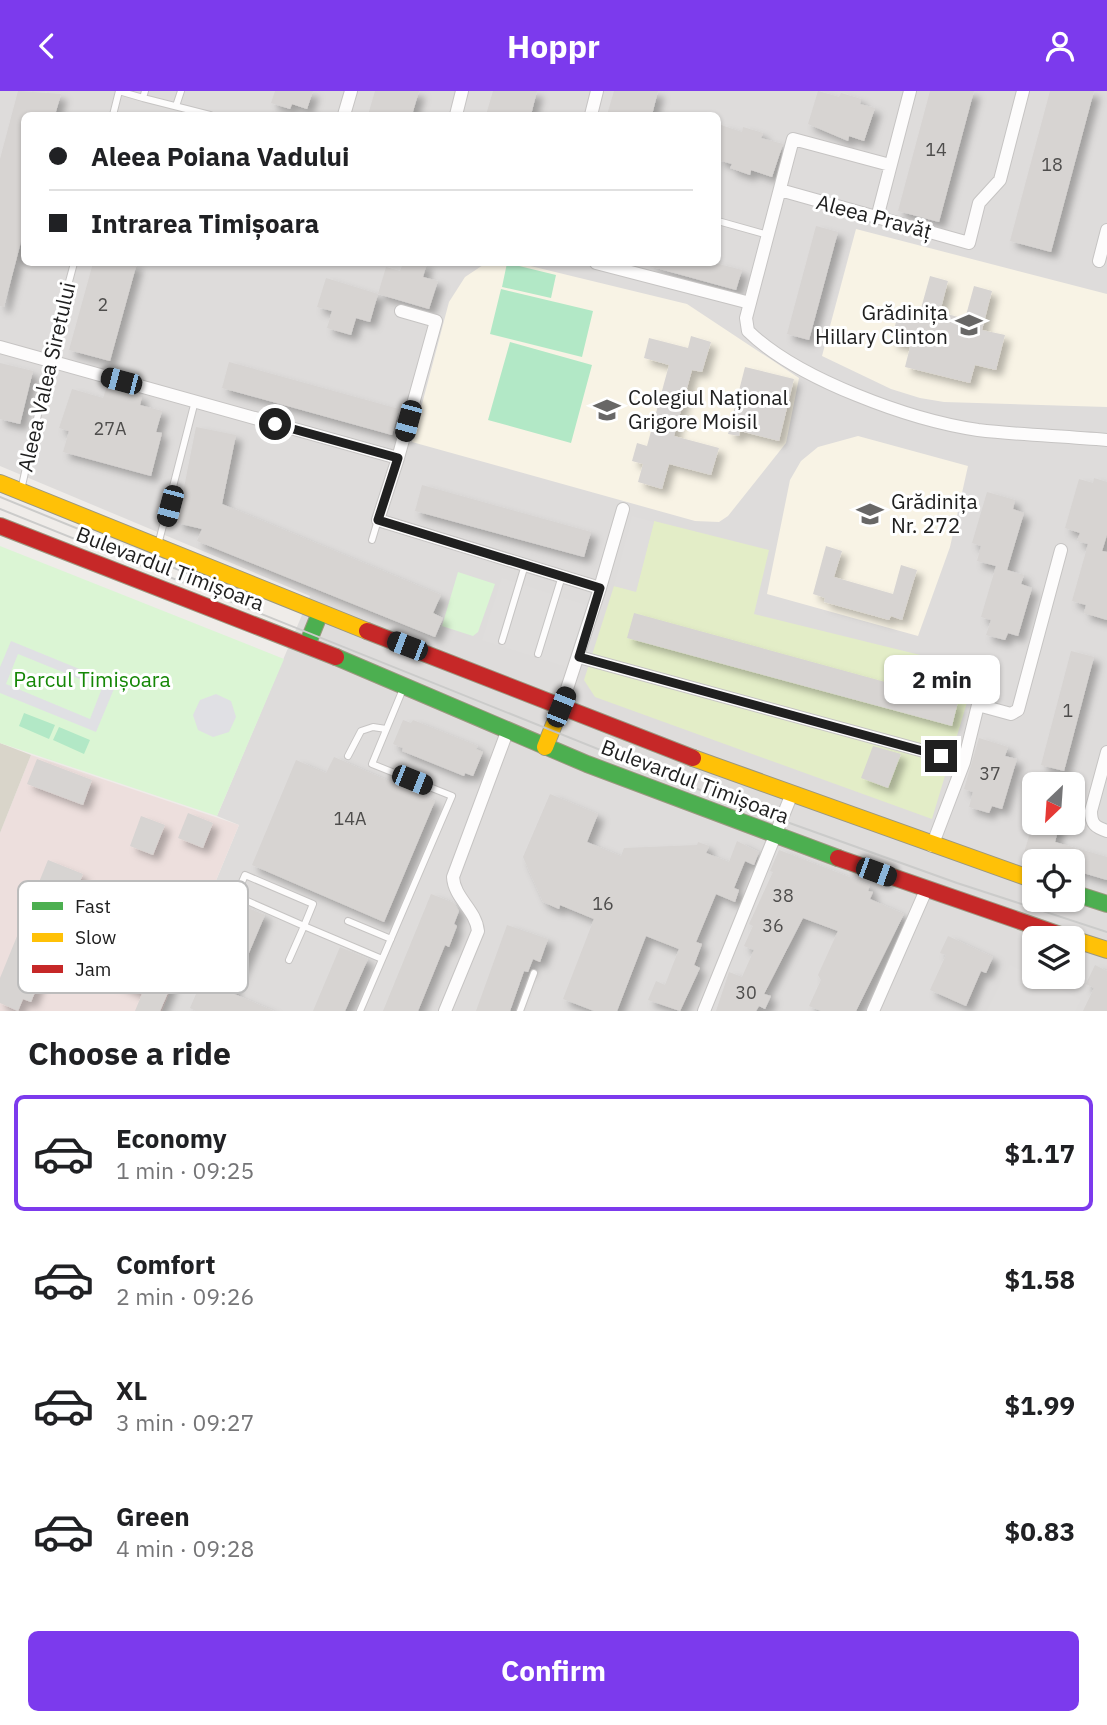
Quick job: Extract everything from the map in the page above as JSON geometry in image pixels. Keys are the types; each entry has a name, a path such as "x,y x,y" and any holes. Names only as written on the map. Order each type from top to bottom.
{"main road":[{"name":"Bulevardul Timișoara","path":"0,483 320,613 791,796 1022,876"},
{"name":"Bulevardul Timișoara","path":"0,526 307,645 545,747 775,836 1033,926"},
{"path":"307,645 320,613"},
{"path":"545,747 561,707"},
{"path":"1085,897 1107,904"},
{"name":"Bulevardul Timișoara","path":"1085,943 1107,950"}],"street":[{"path":"345,112 351,91"},
{"path":"457,112 462,91"},
{"path":"592,112 597,91"},
{"path":"877,218 910,91"},
{"name":"Aleea Pravăț","path":"780,190 969,243 979,203 1000,180 1023,91"},
{"path":"890,165 793,139 750,303 746,325 755,337 818,377 921,417 978,430 1107,440"},
{"path":"1099,261 1107,230"},
{"path":"608,266 750,303"},
{"path":"401,311 436,321 378,520 600,588"},
{"path":"0,347 398,458"},
{"path":"561,707 579,657 623,509"},
{"path":"932,846 964,762 978,705 1011,714 1018,710 1061,550"},
{"path":"579,657 964,762"},
{"path":"445,1011 478,931 476,919 455,889 453,877 507,731"},
{"path":"1107,752 1091,811 1091,821 1096,828 1107,831"},
{"path":"704,1011 791,796"},
{"path":"873,1011 926,890"}],"lane":[{"path":"114,112 119,91 144,94 199,112"},
{"path":"176,106 181,91"},
{"path":"721,222 768,235"},
{"name":"Aleea Valea Siretului","path":"21,491 48,360 73,266"},
{"path":"157,547 195,401"},
{"path":"372,540 378,520"},
{"path":"502,641 525,565"},
{"path":"538,653 562,576"},
{"path":"360,1011 452,796 372,764 404,687"},
{"path":"348,756 361,731 373,727 386,729"},
{"path":"242,881 245,875 313,904 289,960"},
{"path":"248,901 382,959"},
{"path":"348,921 391,939"},
{"path":"520,1011 534,973"}],"shaded area":[{"path":"0,91 1107,91 1107,1011 162,1011 169,993 248,993 248,881 216,881 239,825 217,816 310,596 0,466"},
{"name":"Grădinița Hillary Clinton","path":"856,229 1107,294 1107,407 944,402 920,398 891,389 822,356"},
{"name":"Colegiul Național Grigore Moisil","path":"482,266 530,266 687,304 799,378 786,443 728,516 719,522 695,521 412,442 449,302 465,277"},
{"name":"Grădinița Nr. 272","path":"858,436 968,466 950,547 918,636 767,594 790,480 801,461 818,447"},
{"path":"632,516 654,522 636,592 614,586"},
{"path":"502,578 589,606 570,668 482,640"},
{"path":"11,641 116,684 96,732 0,693 0,667","holes":["18,654 102,688 90,719 6,684"]},
{"path":"216,694 231,701 236,717 229,732 213,737 198,730 193,715 200,700"},
{"path":"0,743 31,755 0,833"},
{"path":"31,755 239,825 216,881 18,881 18,993 169,993 162,1011 0,1011 0,833"},
{"path":"1010,965 1022,971 1022,989 1059,989 1081,1000 1075,1011 987,1011"}],"green space":[{"path":"506,266 519,266 556,275 551,298 502,287"},
{"path":"501,289 593,311 582,357 490,334"},
{"path":"510,342 592,365 571,443 488,420"},
{"path":"654,521 769,550 754,614 977,669 932,819 595,697 584,680 614,586 636,591"},
{"name":"Parcul Timișoara","path":"0,546 284,659 217,816 0,743"},
{"path":"458,572 495,584 478,632 473,636 442,626"},
{"path":"24,713 55,725 49,739 19,726"},
{"path":"59,727 90,740 84,754 53,740"}],"building":[{"path":"18,91 61,94 56,112 21,112 21,242 4,307 0,306 0,159"},
{"path":"275,91 313,91 307,109 292,104 290,109 271,103"},
{"path":"375,91 419,91 413,112 369,112"},
{"path":"493,91 537,91 532,112 487,112"},
{"path":"614,91 658,91 653,112 608,112"},
{"path":"818,91 839,97 841,93 861,99 860,104 875,108 864,141 849,136 848,141 808,124"},
{"path":"930,91 974,91 939,222 898,211"},
{"path":"1050,91 1094,91 1051,252 1010,241"},
{"path":"721,125 742,132 743,127 763,133 761,138 783,144 772,177 751,170 750,175 730,168 732,164 721,161"},
{"path":"816,226 838,232 809,340 787,334"},
{"path":"721,265 742,270 736,290 649,266"},
{"path":"92,266 136,266 110,361 69,350"},
{"path":"402,266 426,266 423,277 438,281 429,309 378,294 386,267 400,271"},
{"path":"930,276 948,281 940,312 965,319 974,286 992,291 982,330 1005,335 996,370 975,365 970,383 905,367 910,347 891,342 900,306 920,312"},
{"path":"326,278 378,294 370,322 356,318 351,335 327,328 332,311 317,307"},
{"path":"691,336 711,342 702,372 692,370 674,436 719,448 711,475 669,464 662,489 638,482 643,464 632,461 637,443 647,446 669,365 644,358 649,338 688,348"},
{"path":"229,362 399,409 392,435 222,388"},
{"path":"0,363 33,371 20,424 0,419"},
{"path":"745,367 794,379 779,441 740,431 739,436 728,434"},
{"path":"107,386 142,396 140,405 162,411 156,432 162,433 151,476 63,452 69,431 59,428 72,389 103,398"},
{"path":"196,427 236,435 222,504 441,595 433,613 443,618 435,637 197,541 202,529 177,523"},
{"path":"1094,478 1107,482 1107,535 1102,551 1107,552 1107,620 1084,613 1086,605 1072,601 1088,544 1077,541 1080,533 1065,528 1079,479 1093,483"},
{"path":"422,485 591,532 584,557 415,511"},
{"path":"987,492 1015,500 1013,509 1024,513 1007,570 1024,575 1021,584 1032,588 1018,636 1008,633 1005,640 986,635 991,620 981,617 996,566 977,561 981,546 972,543"},
{"path":"826,546 842,551 834,577 893,594 901,565 917,570 902,620 891,616 889,620 824,602 825,598 813,594"},
{"path":"634,613 958,702 952,726 627,638"},
{"path":"1071,651 1094,657 1064,771 1041,765"},
{"path":"403,720 411,723 413,720 478,746 476,749 483,752 473,776 465,773 464,776 402,751 403,748 393,744"},
{"path":"979,738 1008,747 1005,756 1017,759 1002,809 992,806 989,813 969,807 973,792 964,789"},
{"path":"873,746 901,754 888,788 861,778"},
{"path":"334,757 435,801 384,922 252,865 296,760 326,773"},
{"path":"37,759 92,780 83,805 27,784"},
{"path":"550,794 598,814 587,842 621,856 624,848 697,845 698,842 709,846 706,853 729,862 737,841 759,852 754,865 745,861 734,888 739,890 735,902 716,894 696,942 702,944 694,965 700,968 680,1011 648,1000 656,981 665,985 679,949 646,936 617,1011 594,1011 563,999 594,919 560,905 559,909 543,902 523,857"},
{"path":"188,813 213,823 203,848 178,838"},
{"path":"141,816 165,825 153,855 130,846"},
{"path":"1029,835 1057,835 1055,842 1079,849 1025,849"},
{"path":"779,850 870,885 868,891 873,892 870,899 904,914 856,1011 821,1011 809,1006 821,980 818,975 838,931 803,918 764,994 771,996 765,1009 759,1006 756,1011 716,1011 729,972 742,977 754,950 744,946 753,926 749,924 773,872 770,871"},
{"path":"1085,851 1107,857 1107,880 1085,874"},
{"path":"48,860 83,874 80,881 39,881"},
{"path":"431,894 454,903 459,911 449,947 445,945 418,1011 383,1011"},
{"path":"248,908 265,915 248,955"},
{"path":"507,925 548,939 540,962 533,959 528,972 524,971 510,1011 476,1011"},
{"path":"18,934 18,993 35,993 31,1002 23,999 18,1011 0,1003 0,978"},
{"path":"948,936 993,957 986,973 981,971 966,1006 930,990 946,955 940,953"},
{"path":"340,947 368,959 345,1011 313,1011"},
{"path":"1095,965 1107,971 1107,1011 1083,1011 1094,988 1086,984"},
{"path":"140,993 168,993 160,1011 135,1011 142,994"},
{"path":"196,993 232,993 274,1011 196,1011 190,1008"}],"tram line":[{"path":"0,497 211,583"},
{"path":"0,509 720,798 957,883 1107,932"}],"traffic: fast":[{"path":"307,645 320,613"},
{"path":"336,657 587,764 838,858"},
{"path":"1085,897 1107,904"}],"traffic: slow":[{"path":"0,483 367,631"},
{"path":"545,747 561,707"},
{"path":"693,758 1022,876"},
{"path":"1085,943 1107,950"}],"traffic: jam":[{"path":"0,526 336,657"},
{"path":"367,631 693,758"},
{"path":"838,858 1034,926"}],"place":[{"name":"Grădinița Hillary Clinton","path":"969,325"},
{"name":"Colegiul Național Grigore Moisil","path":"607,410"},
{"name":"Grădinița Nr. 272","path":"870,514"}],"route":[{"path":"275,424 398,458 378,520 600,588 579,657 941,756"}]}
